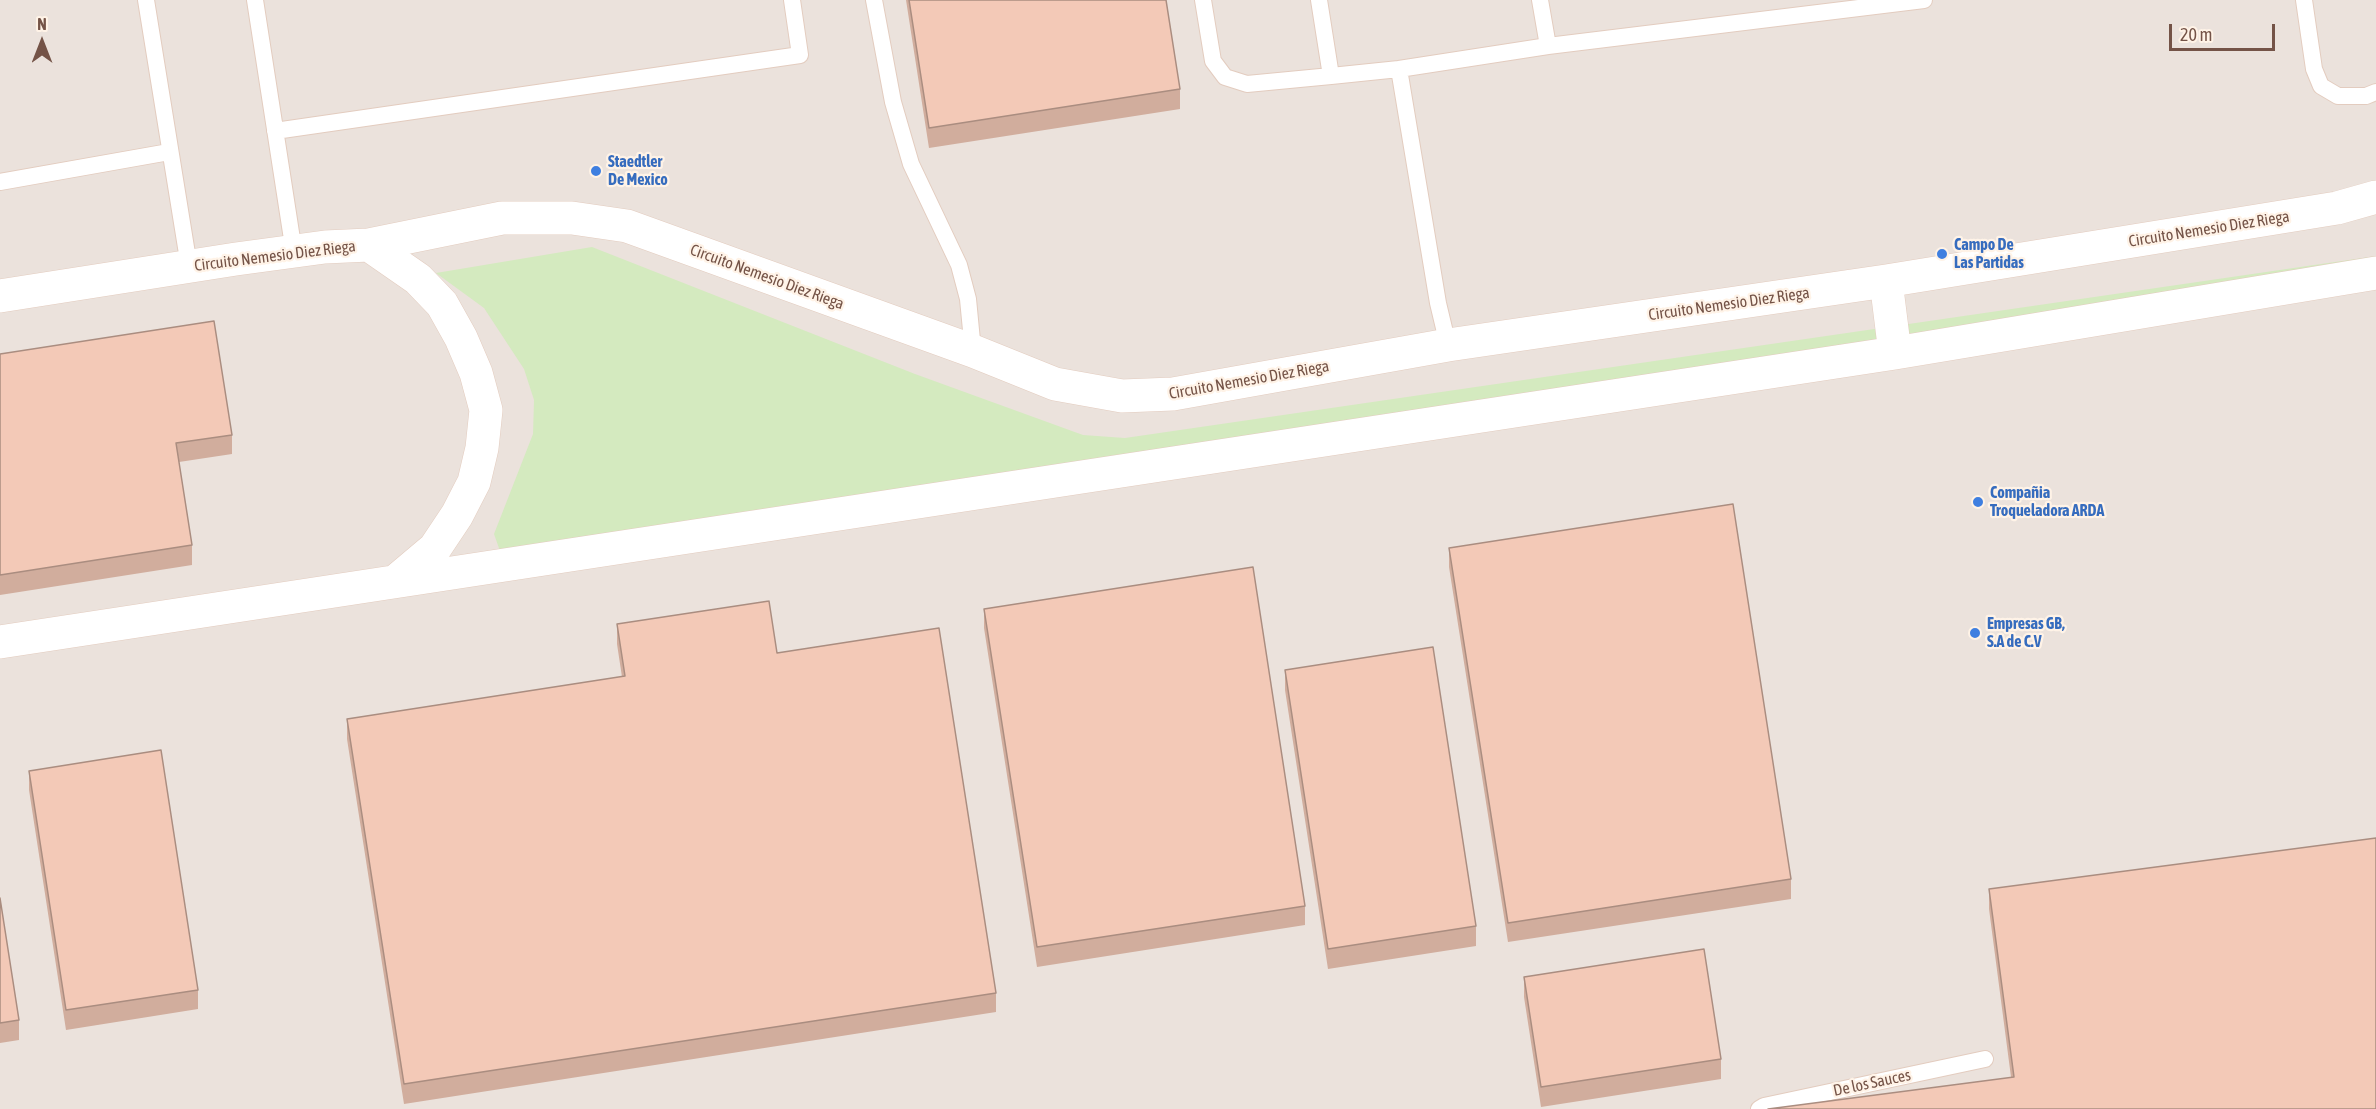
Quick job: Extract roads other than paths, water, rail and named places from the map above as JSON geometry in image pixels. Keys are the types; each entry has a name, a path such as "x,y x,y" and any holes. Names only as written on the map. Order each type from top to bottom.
{"street":[{"name":"Circuito Nemesio Diez Riega","path":"0,296 325,247 369,245 502,218 572,218 627,226 973,351 1055,384 1122,396 1173,394 1448,345 1886,281 2337,208 2376,197"},
{"path":"369,245 418,279 442,304 461,338 476,373 486,410 482,448 474,482 457,515 435,548 397,580"},
{"path":"0,642 1895,353 2376,273"},
{"path":"1886,281 1895,353"}],"lane":[{"path":"146,0 189,266"},
{"path":"255,0 294,252"},
{"path":"275,131 800,55 792,0"},
{"path":"874,0 893,102 911,164 959,265 968,298 973,351"},
{"path":"1203,0 1213,61 1225,77 1247,84 1399,69 1548,46 1924,0"},
{"path":"1319,0 1331,76"},
{"path":"1540,0 1548,46"},
{"path":"2304,0 2314,69 2321,86 2338,96 2366,96 2376,92"},
{"path":"1399,69 1438,303 1448,345"},
{"path":"0,182 169,152"},
{"name":"De los Sauces","path":"1759,1109 1764,1106 1985,1059"}],"place":[{"name":"Staedtler De Mexico","path":"596,171"},
{"name":"Campo De Las Partidas","path":"1942,254"},
{"name":"Compañia Troqueladora ARDA","path":"1978,502"},
{"name":"Empresas GB, S.A de C.V","path":"1975,633"}]}
